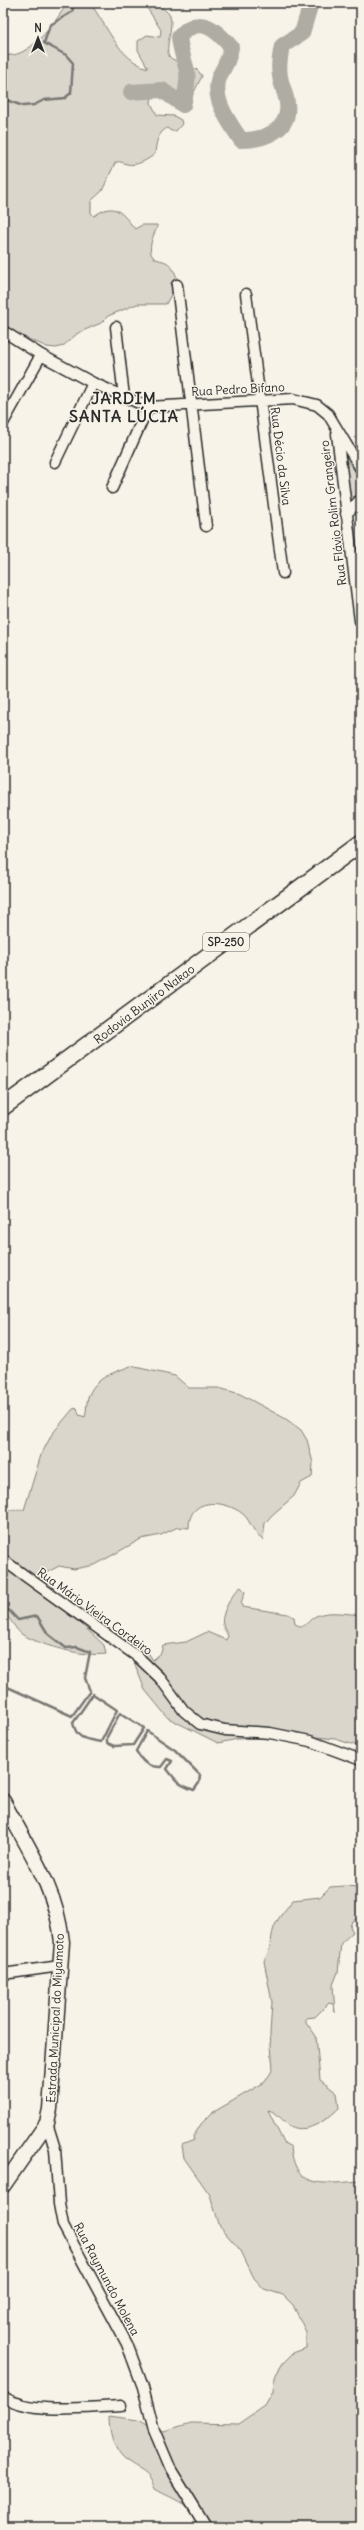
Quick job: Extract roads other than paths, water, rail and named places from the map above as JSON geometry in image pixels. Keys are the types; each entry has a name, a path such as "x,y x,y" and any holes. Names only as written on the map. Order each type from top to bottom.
{"main road":[{"name":"Rodovia Bunjiro Nakao","path":"3,1107 361,843"}],"street":[{"path":"177,286 206,526"},
{"name":"Rua Décio da Silva","path":"246,294 283,573"},
{"path":"116,327 124,397"},
{"name":"Rua Pedro Bifano","path":"3,331 41,355 93,383 148,407 261,400 305,401 316,405 328,414 361,470"},
{"path":"3,423 41,355"},
{"path":"55,462 93,383"},
{"path":"112,488 148,407"},
{"name":"Rua Flávio Rolim Grangeiro","path":"336,426 360,621"},
{"path":"346,514 361,499"},
{"name":"Rua Mário Vieira Cordeiro","path":"3,1560 138,1657 160,1678 184,1711 200,1724 225,1730 270,1733 310,1741 361,1760"},
{"name":"Estrada Municipal do Miyamoto","path":"3,1801 44,1876 60,1922 60,1966 52,2095 47,2123 3,2186"},
{"path":"3,1974 60,1966"},
{"name":"Rua Raymundo Molena","path":"47,2123 55,2149 59,2204 63,2224 127,2344 140,2375 154,2430 171,2470 206,2527"},
{"path":"3,2397 22,2405 37,2407 122,2406"}],"waterway":[{"path":"3,87 9,101 23,106 34,105 44,100 65,98 71,93 73,63 66,55 44,43 50,25 72,12 74,3"},
{"path":"131,92 162,90 183,105 188,76 179,37 193,26 206,26 219,34 231,47 228,58 220,75 217,92 226,117 241,140 249,140 266,136 280,127 285,121 287,113 287,103 279,72 282,46 302,33 311,3"},
{"path":"3,1604 18,1620 37,1616 48,1634 66,1648 77,1647 90,1652 85,1678 90,1691 72,1716 3,1685"},
{"path":"93,1694 117,1710 101,1742 80,1736 77,1733 73,1723 93,1694"},
{"path":"120,1713 144,1728 133,1745 114,1746 107,1743 107,1737 120,1713"},
{"path":"147,1731 175,1750 200,1775 199,1783 194,1790 185,1786 173,1777 167,1769 172,1761 167,1759 161,1767 156,1767 146,1764 141,1759 136,1751 147,1731"}],"district":[{"name":"JARDIM SANTA LÚCIA","path":"124,407"}]}
